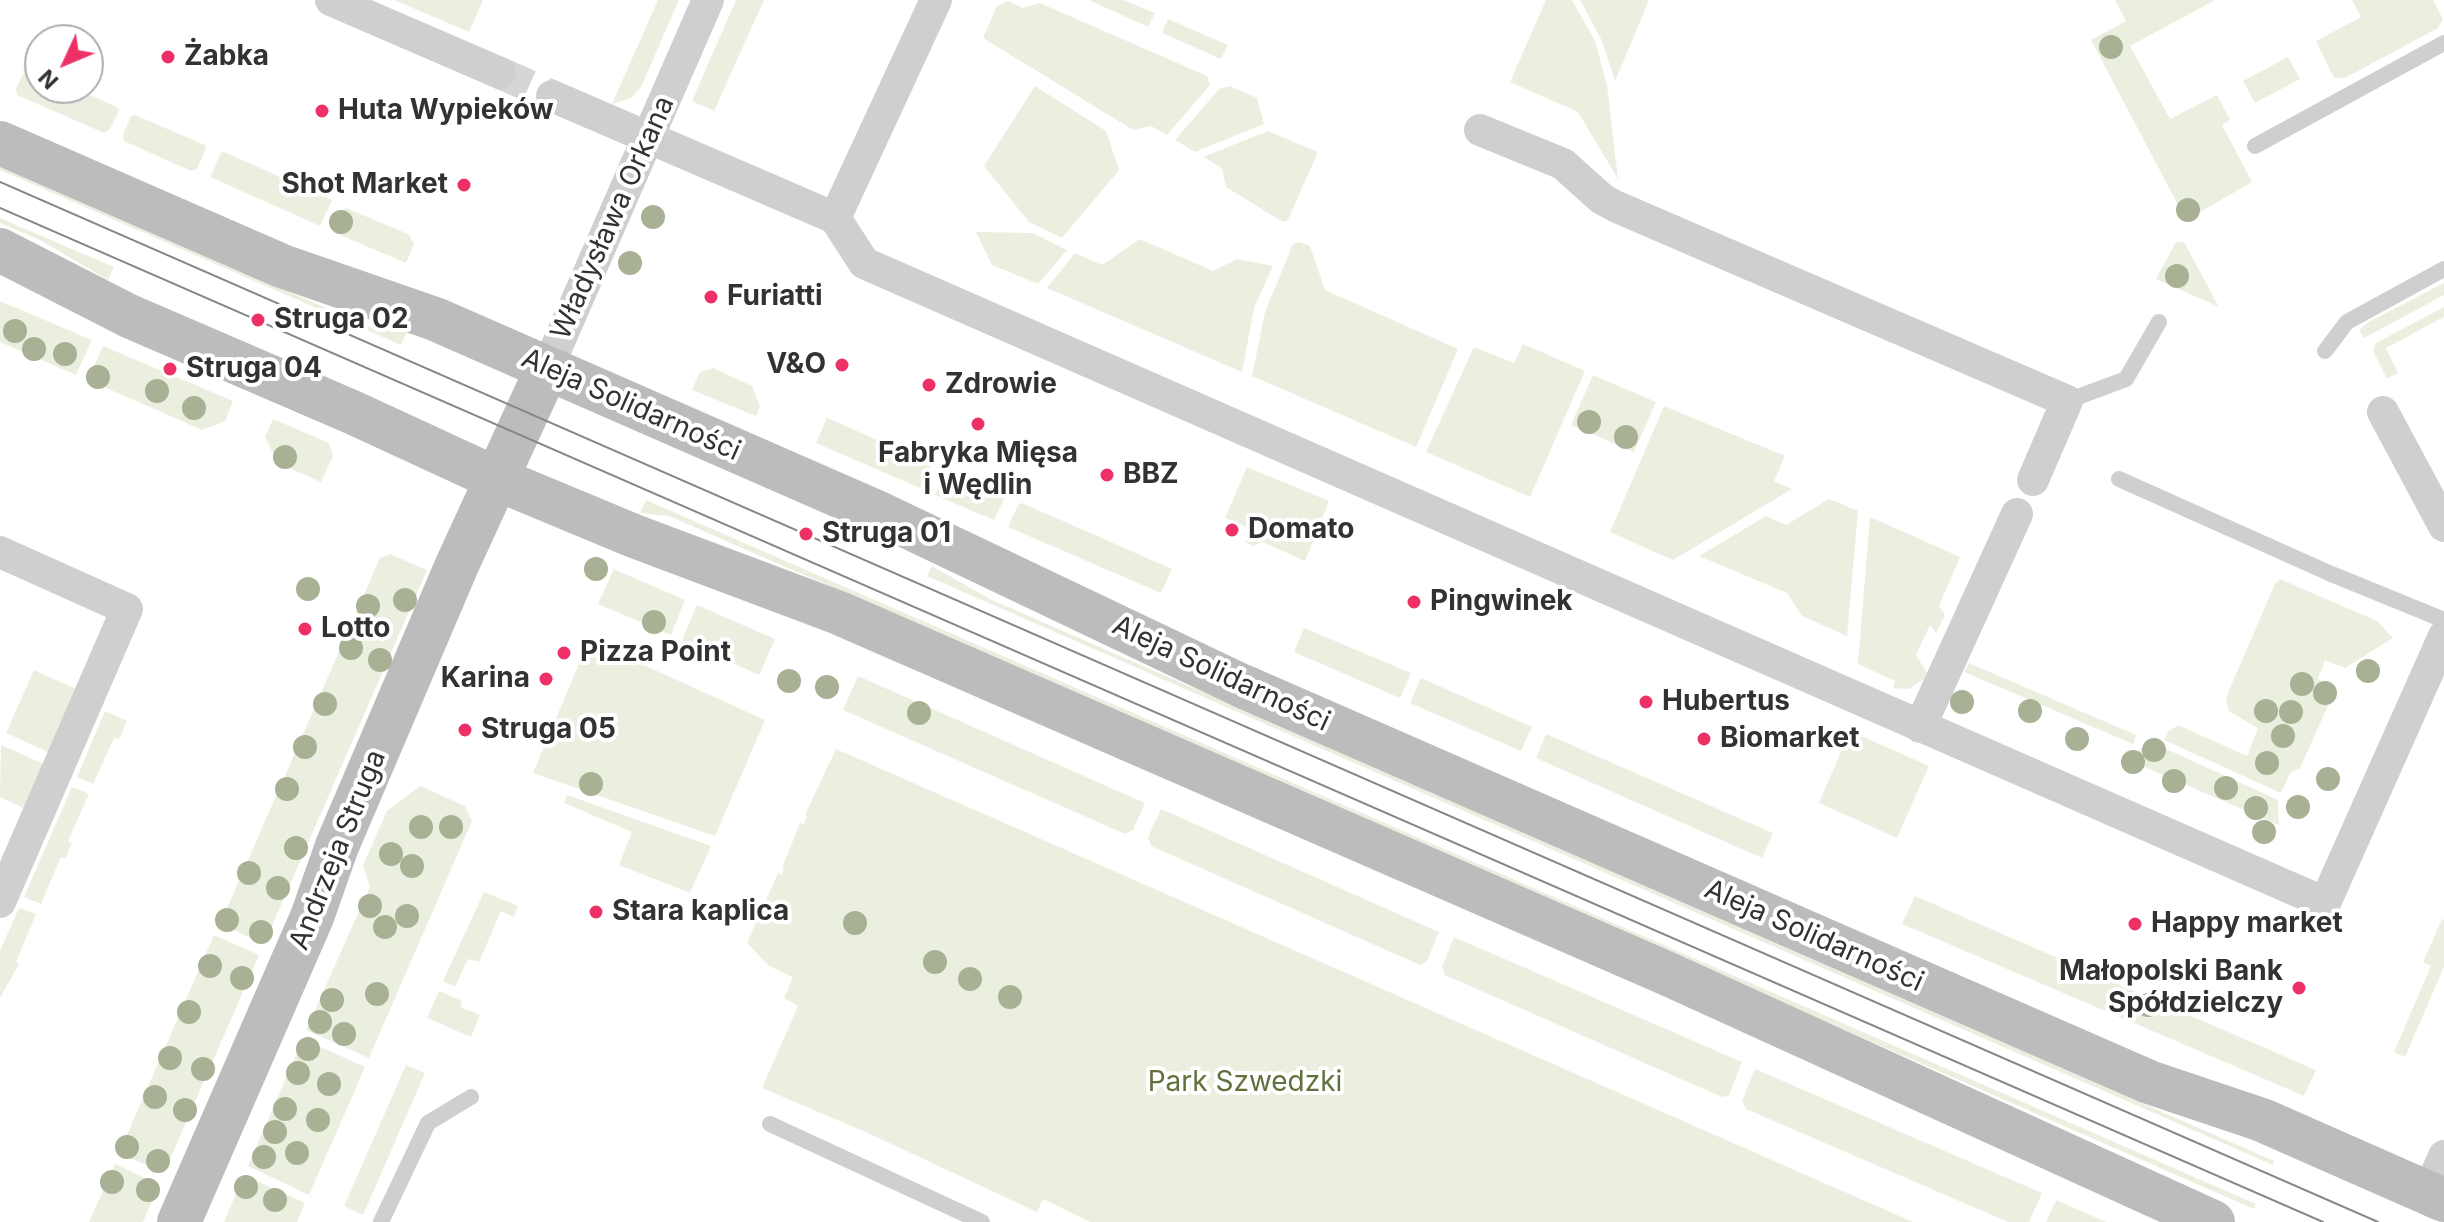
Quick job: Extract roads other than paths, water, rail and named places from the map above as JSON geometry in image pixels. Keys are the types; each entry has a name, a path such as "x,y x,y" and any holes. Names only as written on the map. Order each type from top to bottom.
{"street":[{"path":"331,0 500,73"},
{"name":"Władysława Orkana","path":"497,479 708,0"},
{"path":"835,218 936,0"},
{"path":"552,96 835,218 864,263 2325,903 2444,636"},
{"path":"1480,130 1563,164 1602,199 1617,207 2067,401 2033,480"},
{"name":"Aleja Solidarności","path":"0,143 282,266 435,319 883,515 1269,698 2149,1082 2262,1120 2433,1193"},
{"path":"0,250 129,316 354,413 497,479 634,536 867,625 1668,974 2213,1222"},
{"path":"2383,412 2444,526"},
{"name":"Andrzeja Struga","path":"179,1222 312,917 337,846 457,565 497,479"},
{"path":"1920,727 2017,514"},
{"path":"0,552 127,609 0,902"}],"lane":[{"path":"2255,146 2444,43"},
{"path":"2325,351 2347,322 2444,269"},
{"path":"2067,401 2126,379 2159,322"},
{"path":"2119,479 2329,573 2444,620"},
{"path":"381,1222 428,1123 471,1097"},
{"path":"770,1124 982,1222"}],"tunnel":[{"path":"500,73 552,96"}],"tram line":[{"path":"0,182 2378,1222"},
{"path":"0,208 2323,1222"}],"place":[{"name":"Żabka","path":"168,57"},
{"name":"Huta Wypieków","path":"322,111"},
{"name":"Shot Market","path":"464,185"},
{"name":"Furiatti","path":"711,297"},
{"name":"Struga 02","path":"258,320"},
{"name":"V&O","path":"842,365"},
{"name":"Struga 04","path":"170,369"},
{"name":"Zdrowie","path":"929,385"},
{"name":"Fabryka Mięsa i Wędlin","path":"978,424"},
{"name":"BBZ","path":"1107,475"},
{"name":"Domato","path":"1232,530"},
{"name":"Struga 01","path":"806,534"},
{"name":"Pingwinek","path":"1414,602"},
{"name":"Lotto","path":"305,629"},
{"name":"Pizza Point","path":"564,653"},
{"name":"Karina","path":"546,679"},
{"name":"Hubertus","path":"1646,702"},
{"name":"Struga 05","path":"465,730"},
{"name":"Biomarket","path":"1704,739"},
{"name":"Stara kaplica","path":"596,912"},
{"name":"Happy market","path":"2135,924"},
{"name":"Małopolski Bank Spółdzielczy","path":"2299,988"}],"park label":[{"name":"Park Szwedzki","path":"1245,1083"}]}
